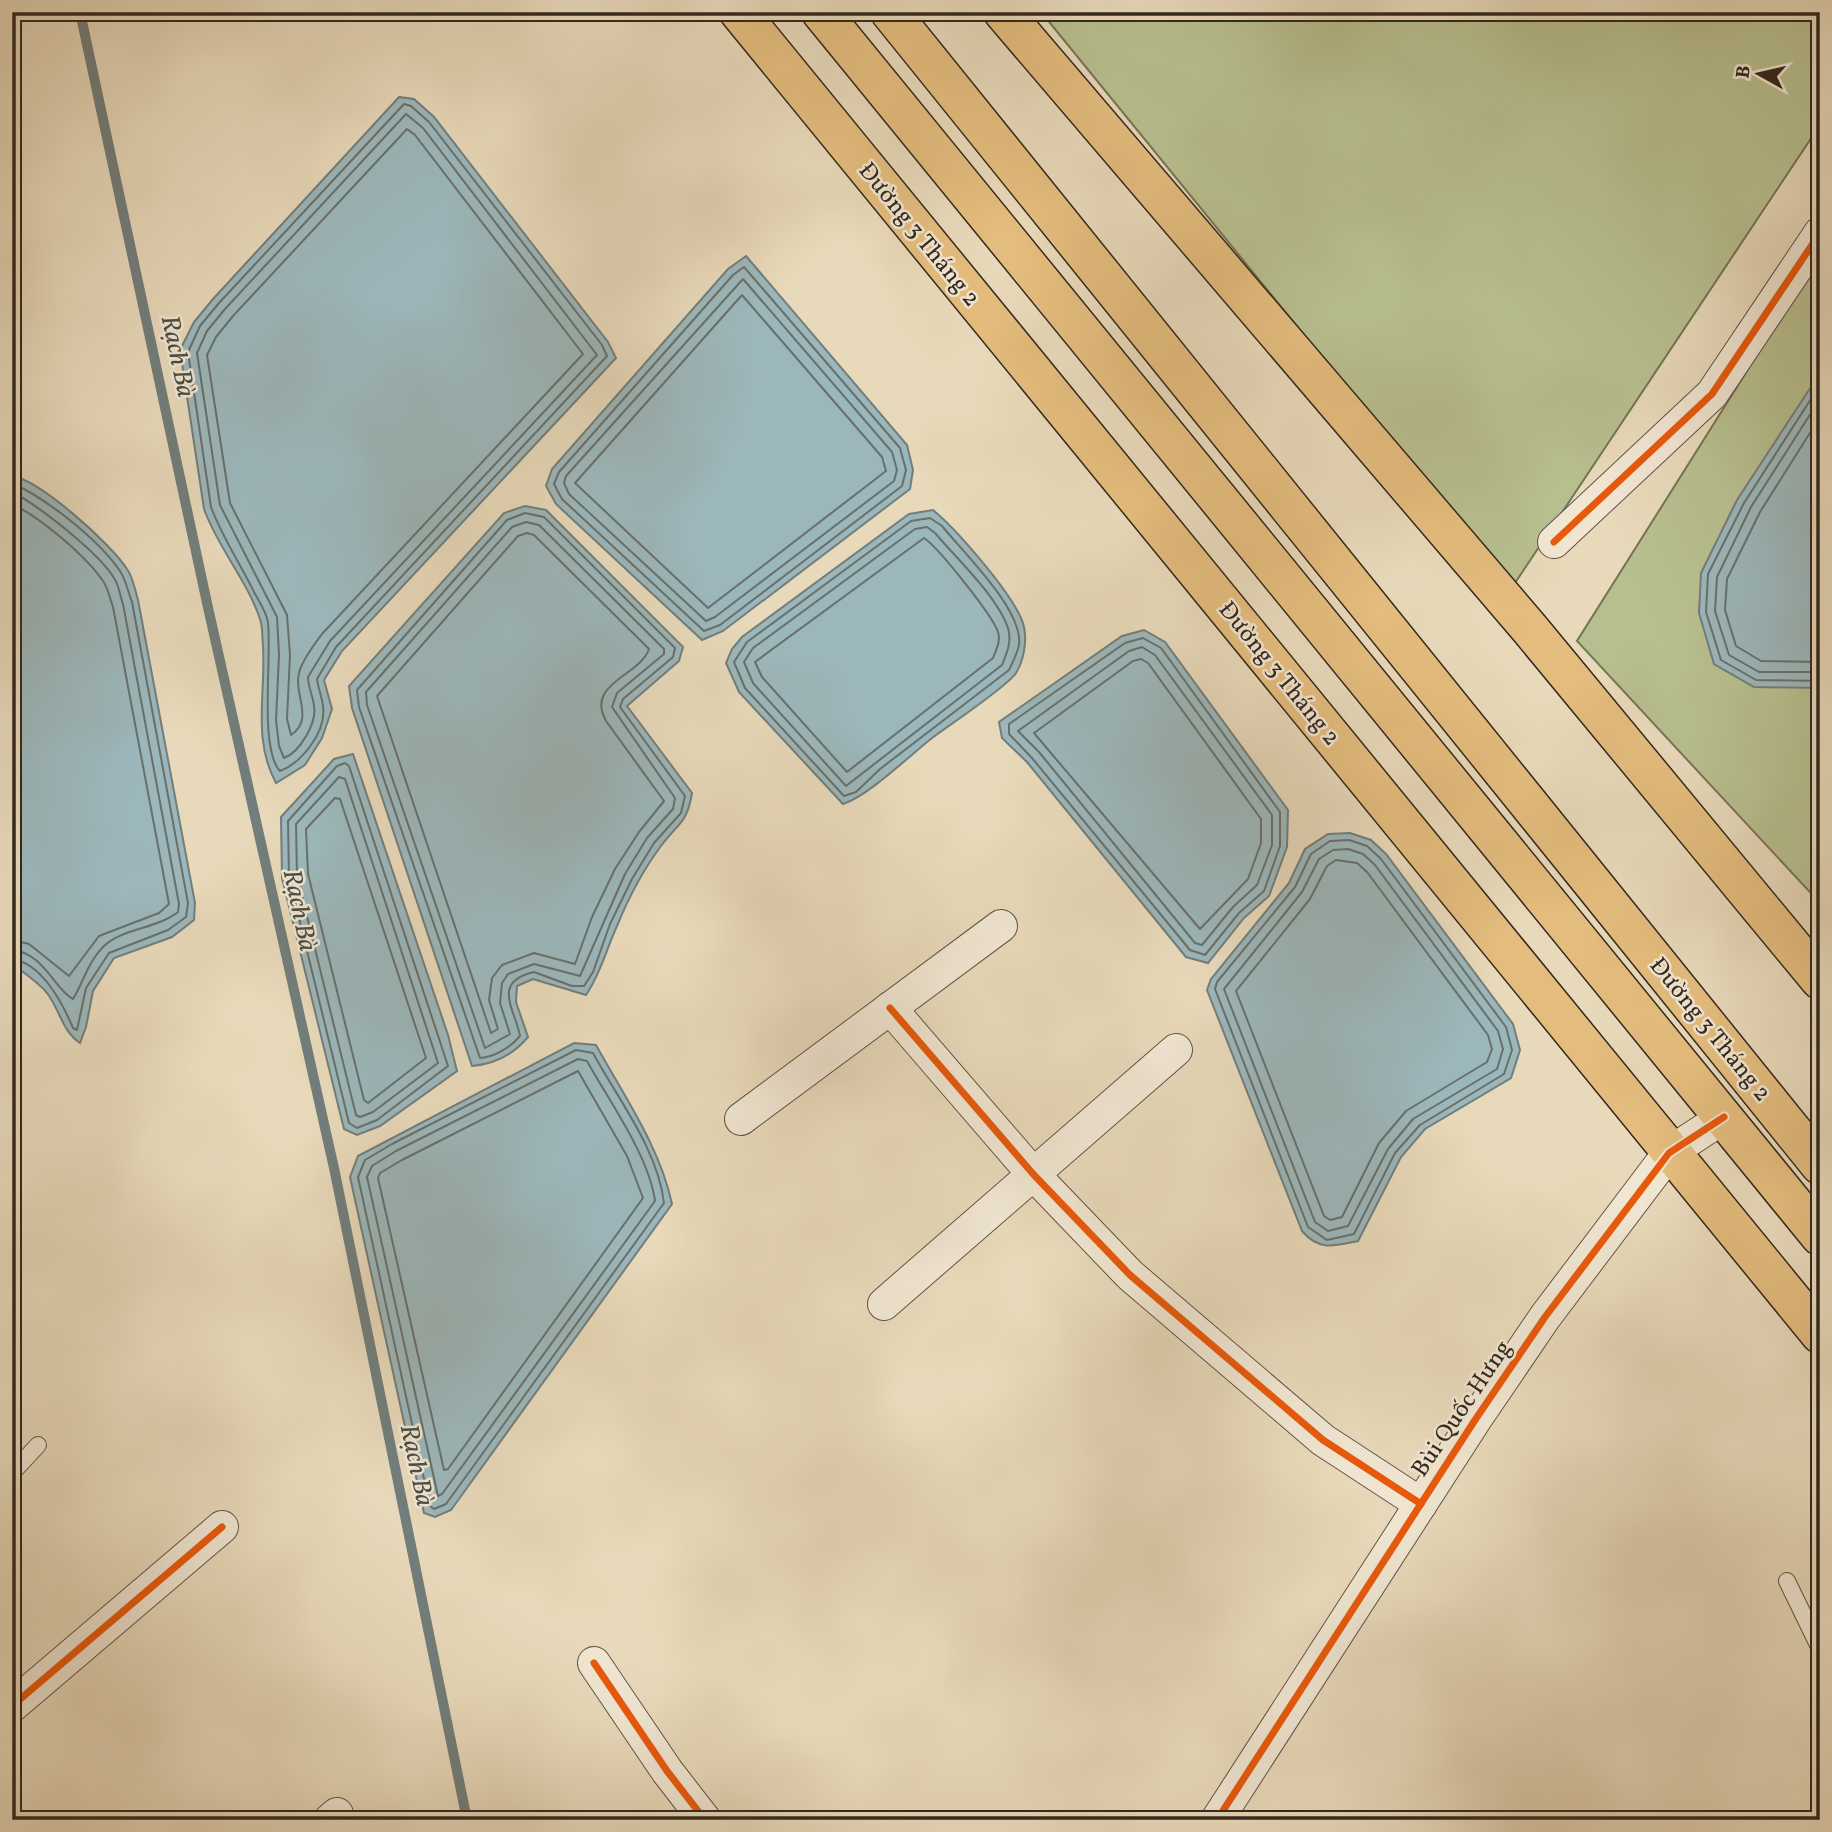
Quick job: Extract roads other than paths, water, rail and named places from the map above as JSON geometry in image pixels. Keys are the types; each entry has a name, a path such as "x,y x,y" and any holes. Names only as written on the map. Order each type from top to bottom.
{"main road":[{"name":"Đường 3 Tháng 2","path":"739,12 1669,1153 1820,1334"},
{"name":"Đường 3 Tháng 2","path":"821,12 1820,1236"},
{"name":"Đường 3 Tháng 2","path":"890,12 1820,1165"},
{"path":"1003,12 1530,629 1820,980"}],"street":[{"path":"1554,542 1712,394 1820,233"},
{"path":"741,1119 1002,926"},
{"path":"890,1008 1034,1175 1130,1275 1323,1440 1421,1504"},
{"path":"884,1304 1176,1051"},
{"name":"Bùi Quốc Hưng","path":"1217,1820 1545,1317 1669,1153 1724,1117"},
{"path":"12,1706 222,1527"},
{"path":"594,1663 667,1771 705,1820"}],"lane":[{"path":"12,1474 38,1444"},
{"path":"1787,1581 1820,1649"}],"water":[{"path":"399,97 414,99 434,117 608,342 616,358 342,651 324,680 332,709 322,738 305,765 276,783 264,750 262,733 261,622 248,591 204,509 180,350 194,322 213,299"},
{"path":"746,256 907,445 913,470 910,489 723,631 702,640 556,504 546,486 552,469 728,269"},
{"path":"1820,373 1820,688 1754,687 1714,664 1699,613 1701,573 1737,500"},
{"path":"12,476 40,489 74,515 106,544 131,576 138,600 195,903 194,920 172,937 114,958 93,991 80,1043 69,1033 47,993 12,964"},
{"path":"525,506 546,510 683,647 679,661 627,706 692,793 681,822 654,855 636,885 586,995 533,979 517,986 516,1002 528,1037 503,1058 472,1066 352,708 349,686 504,513"},
{"path":"933,510 985,565 1019,615 1025,638 1021,662 1016,673 1002,687 932,738 876,785 843,804 739,692 726,663 732,649 742,637 909,514"},
{"path":"1144,630 1165,642 1288,810 1287,847 1269,896 1244,918 1208,963 1186,957 1027,762 1002,738 999,722 1122,636"},
{"path":"353,754 448,1035 457,1071 380,1126 357,1135 344,1129 282,878 281,817 334,759"},
{"path":"1350,833 1371,840 1386,854 1513,1024 1520,1050 1511,1078 1425,1129 1401,1157 1358,1241 1327,1245 1315,1242 1302,1231 1207,990 1211,979 1289,883 1305,849 1328,834"},
{"path":"574,1043 596,1045 650,1142 672,1204 451,1510 435,1517 424,1513 350,1177 358,1156"}],"waterway":[{"name":"Rạch Bà","path":"80,12 207,603 334,1168 467,1820"}]}
